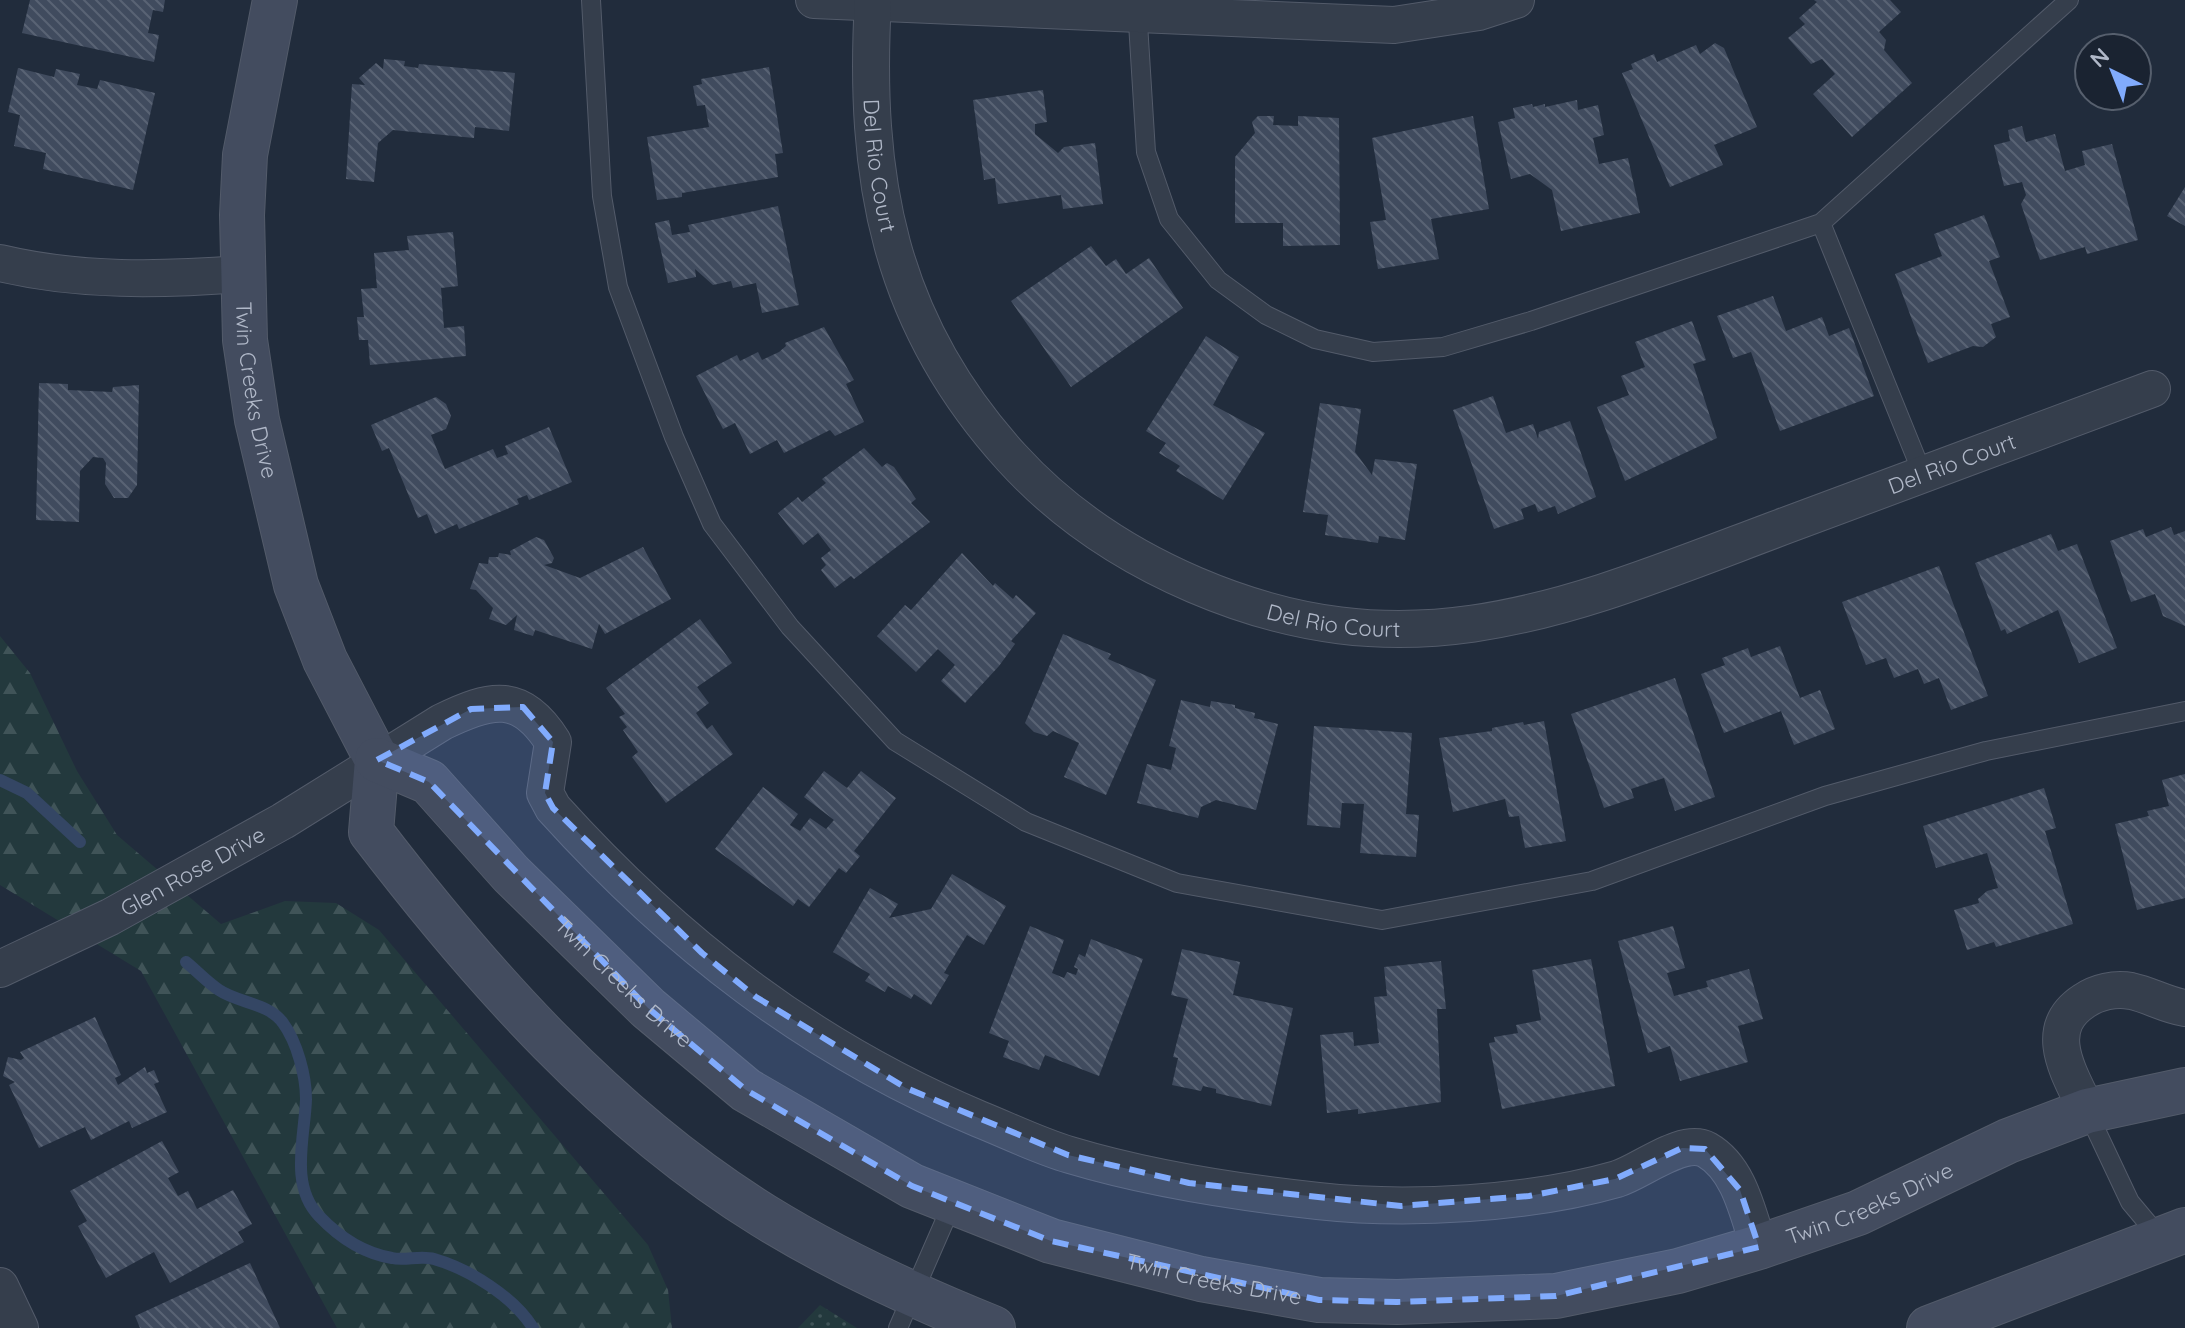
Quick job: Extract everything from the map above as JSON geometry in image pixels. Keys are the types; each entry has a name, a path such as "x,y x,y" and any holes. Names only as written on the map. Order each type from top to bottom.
{"street":[{"name":"Twin Creeks Drive","path":"275,0 245,155 242,274 245,340 257,420 296,585 325,660 377,760 429,782 511,874 648,1008 746,1090 912,1186 1051,1241 1201,1279 1319,1300 1397,1302 1556,1296 1678,1271 1759,1247 1858,1213 2008,1141 2087,1111 2185,1090"},
{"path":"814,0 1137,7 1394,25 1479,12 1516,0"},
{"name":"Del Rio Court","path":"873,1 870,121 882,208 896,259 935,350 991,434 1059,505 1097,533 1175,577 1257,610 1306,622 1397,630 1455,628 1583,601 2152,389"},
{"path":"0,263 42,273 115,277 171,279 242,274"},
{"name":"Glen Rose Drive","path":"0,969 163,887 283,821 377,760 471,709 498,703 523,707 541,722 553,742 545,793 553,808 630,888 756,997 906,1088 1068,1155 1189,1183 1320,1201 1401,1206 1529,1196 1615,1179 1642,1170 1682,1148 1705,1149 1724,1165 1740,1190 1759,1247"},
{"path":"377,760 371,832 461,946 550,1039 651,1134 718,1185 821,1249 906,1312 993,1328"},
{"path":"2087,1111 2060,1048 2061,1031 2073,1008 2094,994 2120,991 2185,1008"},
{"path":"1929,1328 2173,1234"}],"lane":[{"path":"591,0 602,196 618,287 674,437 712,524 790,627 895,741 1026,822 1177,883 1382,920 1592,881 1825,796 1986,751 2185,711"},
{"path":"1137,7 1146,152 1169,219 1218,280 1266,315 1315,339 1373,352 1443,347 1821,223 2069,0"},
{"path":"1821,223 1923,475"},
{"path":"2087,1111 2130,1202 2173,1234"},
{"path":"906,1312 953,1202"}],"highlighted area":[{"path":"523,707 553,742 545,793 553,808 702,953 756,997 906,1088 1068,1155 1189,1183 1401,1206 1529,1196 1615,1179 1682,1148 1705,1149 1740,1190 1759,1247 1556,1296 1397,1302 1319,1300 1051,1241 912,1186 746,1090 648,1008 429,782 377,760 471,709"}],"green space":[{"path":"0,636 30,673 77,771 117,835 221,924 285,901 336,903 379,930 648,1245 668,1290 672,1328 337,1328 141,971 0,885"},
{"path":"820,1305 857,1328 798,1328"}],"building":[{"path":"30,0 165,0 163,12 153,10 148,33 159,35 154,62 22,33"},
{"path":"1814,0 1890,0 1901,12 1879,32 1886,40 1884,50 1912,83 1852,137 1813,94 1835,74 1822,59 1811,64 1788,38 1805,24 1799,18 1817,2"},
{"path":"1715,43 1724,48 1757,127 1714,145 1723,165 1670,187 1622,73 1633,69 1631,64 1654,54 1657,62 1696,45 1700,54"},
{"path":"384,59 405,61 404,66 418,68 419,64 515,73 509,131 475,127 474,138 393,130 378,143 374,182 346,179 352,84 365,85 359,78 376,63 383,69"},
{"path":"769,67 783,153 775,154 778,177 657,200 647,137 709,127 705,105 697,106 693,86 702,84 701,79"},
{"path":"18,68 54,77 56,69 80,74 77,85 97,89 100,80 155,93 133,190 43,169 46,153 14,146 20,115 8,112"},
{"path":"1043,90 1047,122 1035,124 1035,134 1058,153 1064,147 1095,143 1103,204 1063,209 1061,195 998,204 995,178 984,180 973,100"},
{"path":"1577,100 1578,110 1598,105 1604,135 1593,138 1599,164 1628,158 1640,213 1561,231 1552,190 1530,174 1511,179 1498,122 1515,118 1513,108 1532,104 1533,107 1545,104 1545,107"},
{"path":"1258,116 1274,116 1273,125 1298,126 1298,116 1339,118 1340,245 1283,246 1283,223 1235,223 1235,157 1255,133 1252,122"},
{"path":"1473,116 1489,209 1431,219 1439,259 1378,269 1370,222 1386,220 1372,138"},
{"path":"2022,126 2026,142 2055,134 2065,171 2085,165 2082,151 2112,144 2138,240 2087,254 2085,247 2040,260 2021,204 2026,195 2022,182 2004,186 1994,145 2010,141 2008,130"},
{"path":"2185,187 2185,226 2167,216"},
{"path":"778,206 799,305 762,313 756,283 733,288 731,281 713,285 695,269 696,277 668,283 655,223 669,220 672,235 690,232 688,225"},
{"path":"1984,215 2000,257 1989,261 2010,317 1991,324 1996,337 1983,347 1973,346 1928,363 1895,274 1942,256 1934,234"},
{"path":"453,232 458,286 441,288 444,328 464,326 466,356 370,365 368,340 359,340 357,317 364,317 361,289 377,288 374,253 409,250 407,236"},
{"path":"1091,246 1106,266 1116,259 1126,274 1149,258 1183,308 1071,387 1011,301"},
{"path":"1773,296 1786,331 1822,317 1829,336 1849,328 1874,396 1780,431 1751,352 1733,358 1717,316"},
{"path":"1692,321 1706,360 1693,364 1717,438 1625,481 1597,407 1629,395 1621,376 1645,367 1635,342"},
{"path":"824,327 854,380 846,384 864,422 835,436 830,430 784,453 777,440 750,454 735,423 723,429 696,376 737,355 740,361 758,352 762,360 779,352 786,346 785,343"},
{"path":"1206,336 1239,357 1213,405 1265,433 1223,500 1176,471 1180,466 1159,453 1166,443 1146,431"},
{"path":"39,383 68,384 68,390 112,392 113,387 139,385 137,485 128,498 114,498 105,484 106,463 103,458 93,457 80,471 79,522 36,520"},
{"path":"1493,396 1506,433 1533,424 1538,439 1539,432 1570,421 1596,497 1558,514 1555,506 1538,512 1535,504 1521,509 1524,519 1494,529 1453,410"},
{"path":"436,397 446,404 451,416 446,429 431,435 445,469 493,449 497,458 508,454 505,446 549,427 572,482 529,500 527,495 517,499 519,504 459,529 457,524 435,534 427,514 418,518 389,448 382,451 371,425"},
{"path":"1320,403 1361,409 1355,452 1372,475 1375,459 1417,464 1405,540 1379,536 1378,543 1325,535 1328,515 1303,512"},
{"path":"864,448 882,467 887,463 894,467 916,499 911,503 930,522 854,579 851,576 835,588 821,570 826,565 821,558 831,550 818,533 803,545 778,513 798,497 802,502 826,483 822,479"},
{"path":"2171,527 2174,535 2185,531 2185,626 2163,616 2155,594 2131,602 2110,541 2143,529 2146,537"},
{"path":"2051,534 2058,551 2077,544 2117,648 2079,663 2058,610 2007,634 2005,629 2001,631 1975,563"},
{"path":"536,537 544,540 554,558 552,563 544,565 580,578 643,547 671,599 605,634 599,624 592,649 535,630 533,636 514,630 517,615 506,625 489,619 493,608 476,590 470,589 479,563 488,564 489,557 498,557 499,553 511,555 510,551"},
{"path":"962,553 993,586 995,583 1013,599 1016,595 1036,613 1011,641 1015,644 999,666 965,703 941,681 955,665 938,649 916,672 877,636 905,605 911,610"},
{"path":"1939,566 1988,696 1951,710 1939,678 1924,684 1918,669 1894,678 1886,658 1866,665 1842,602"},
{"path":"700,619 732,663 697,687 709,703 696,713 707,729 712,725 733,754 666,803 632,757 638,752 623,730 627,727 619,717 625,714 606,688"},
{"path":"1063,634 1111,654 1108,659 1156,680 1106,795 1064,777 1079,743 1053,731 1047,736 1034,732 1025,723"},
{"path":"1780,646 1800,698 1820,690 1835,729 1794,745 1781,711 1724,733 1701,674 1725,665 1722,658 1748,648 1751,657"},
{"path":"1675,678 1715,797 1675,811 1664,778 1631,789 1634,798 1604,808 1571,714"},
{"path":"1181,700 1210,707 1211,701 1235,705 1235,708 1255,713 1254,718 1278,724 1256,810 1216,800 1201,807 1198,818 1137,803 1147,764 1171,770 1176,748 1169,746"},
{"path":"1544,721 1566,841 1525,848 1519,816 1509,817 1505,799 1453,812 1439,738"},
{"path":"1314,726 1412,733 1406,814 1419,815 1416,857 1360,853 1364,804 1342,803 1340,828 1307,825"},
{"path":"824,771 847,788 861,771 896,798 854,851 860,856 846,873 839,868 809,907 798,899 793,906 715,849 763,787 798,814 790,825 800,831 810,818 826,829 834,820 804,797"},
{"path":"2185,774 2185,898 2137,910 2115,824 2149,816 2147,811 2169,806 2162,780"},
{"path":"2044,788 2056,828 2045,831 2073,924 1996,947 1994,942 1967,950 1954,910 1979,903 1978,899 1987,891 1998,888 1987,853 1936,868 1923,826"},
{"path":"952,874 1006,906 984,945 967,935 944,973 949,975 931,1005 914,994 911,999 888,986 885,992 865,981 870,974 833,952 870,888 898,904 889,918 931,909"},
{"path":"1030,926 1064,940 1052,973 1064,978 1067,972 1076,975 1078,969 1074,967 1079,954 1085,957 1091,939 1143,959 1099,1076 1045,1055 1039,1070 1003,1057 1009,1041 989,1033"},
{"path":"1673,926 1685,968 1667,973 1674,996 1708,987 1706,981 1749,969 1763,1019 1738,1026 1748,1062 1680,1081 1670,1046 1648,1053 1618,941"},
{"path":"1182,949 1240,962 1233,995 1293,1008 1271,1106 1216,1093 1216,1089 1203,1086 1201,1091 1172,1085 1178,1058 1173,1057 1188,999 1171,995"},
{"path":"1591,959 1615,1086 1502,1109 1489,1043 1495,1042 1494,1037 1518,1033 1516,1025 1541,1020 1532,970"},
{"path":"1441,961 1446,1009 1437,1009 1441,1102 1358,1114 1358,1109 1327,1113 1320,1035 1353,1032 1354,1046 1379,1043 1374,997 1387,996 1384,967"},
{"path":"95,1017 121,1075 115,1078 118,1085 145,1067 147,1073 154,1070 159,1082 154,1084 167,1112 132,1128 129,1121 91,1140 85,1127 39,1148 9,1085 15,1082 3,1076 8,1057 21,1060 24,1058 20,1052"},
{"path":"162,1141 179,1172 168,1178 178,1196 188,1191 197,1209 233,1190 252,1224 238,1232 244,1242 170,1283 154,1252 106,1278 78,1226 87,1221 70,1191"},
{"path":"250,1263 280,1328 140,1328 135,1316"}],"waterway":[{"path":"0,780 27,793 80,842"},
{"path":"186,962 219,990 270,1011 288,1031 300,1060 306,1090 301,1175 310,1204 319,1216 343,1237 381,1256 429,1258 462,1270 503,1295 533,1328"}]}
